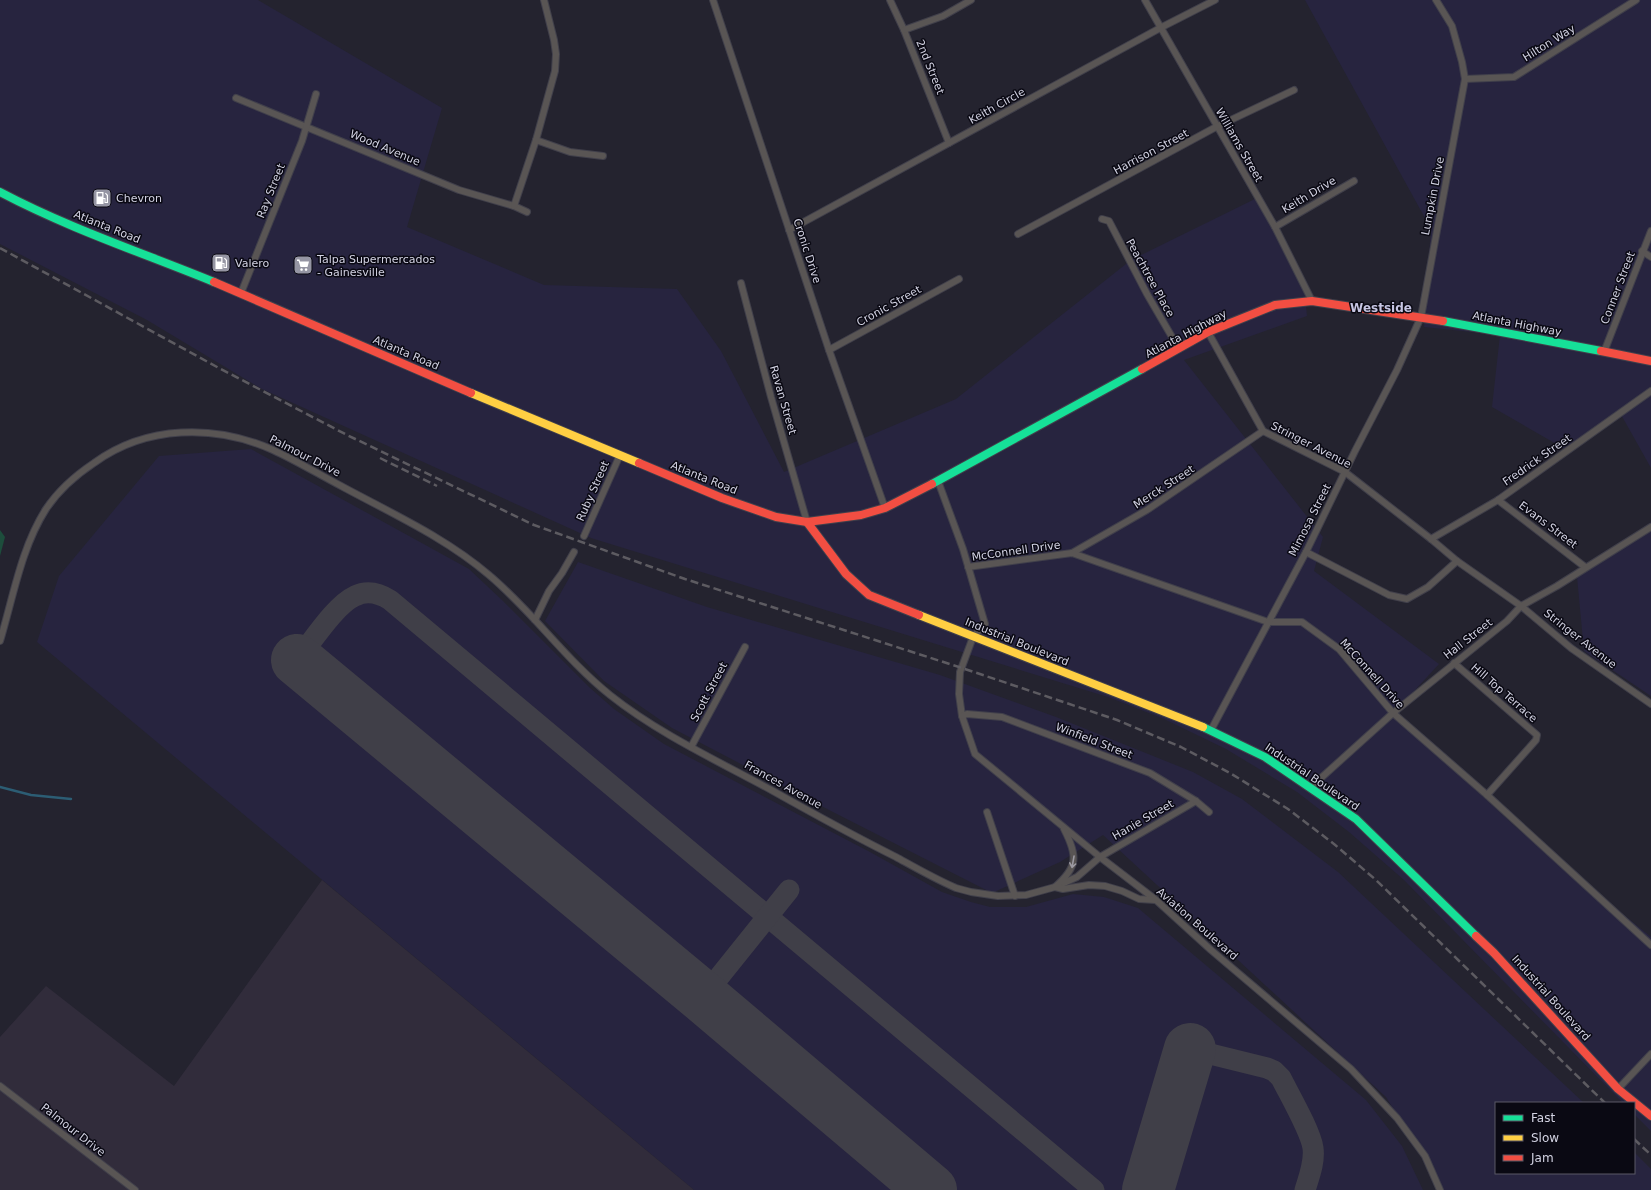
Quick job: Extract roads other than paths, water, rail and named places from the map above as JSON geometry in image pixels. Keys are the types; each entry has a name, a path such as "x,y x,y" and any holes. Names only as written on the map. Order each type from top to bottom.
{"main road":[{"name":"Atlanta Road","path":"0,192 23,204 65,222 241,293 436,378 728,500 776,517 807,522"},
{"name":"Atlanta Highway","path":"807,522 862,515 885,508 938,481 1208,332 1275,305 1312,301 1421,317 1651,361"},
{"name":"Industrial Boulevard","path":"807,522 846,574 869,595 1211,730 1265,757 1311,787 1356,819 1494,953 1618,1088 1634,1102"},
{"name":"Industrial Boulevard","path":"1635,1102 1651,1116"}],"street":[{"path":"514,206 536,140 555,71 556,54 554,40 544,0"},
{"name":"Cronic Drive","path":"713,0 829,350 885,508"},
{"name":"2nd Street","path":"890,0 904,30 949,143"},
{"path":"904,30 943,16 971,0"},
{"name":"Williams Street","path":"1145,0 1162,28 1216,128 1275,227 1312,301"},
{"name":"Keith Circle","path":"789,230 1215,0"},
{"path":"1436,0 1452,26 1462,62 1465,80"},
{"name":"Hilton Way","path":"1465,80 1514,77 1636,0"},
{"name":"Lumpkin Drive","path":"1421,317 1465,80"},
{"name":"Harrison Street","path":"1018,234 1216,128 1294,90"},
{"name":"Ray Street","path":"241,293 307,127 316,94"},
{"name":"Wood Avenue","path":"236,98 459,190 514,206 527,212"},
{"path":"536,140 570,152 603,156"},
{"name":"Keith Drive","path":"1275,227 1354,181"},
{"name":"Peachtree Place","path":"1102,219 1109,221 1147,294 1179,349"},
{"name":"Conner Street","path":"1604,352 1651,231"},
{"path":"1642,251 1651,257"},
{"name":"Cronic Street","path":"829,350 959,280"},
{"name":"Ravan Street","path":"741,283 771,397 807,522"},
{"name":"Mimosa Street","path":"1211,730 1306,552 1421,317"},
{"name":"Stringer Avenue","path":"1208,332 1263,431 1345,472 1457,561 1521,606 1571,648 1651,704"},
{"name":"Fredrick Street","path":"1431,539 1498,500 1651,391"},
{"name":"Palmour Drive","path":"0,641 25,554 46,509 61,491 83,470 110,451 140,438 193,431 216,433 244,440 273,450 432,535 464,555 491,576 535,620"},
{"name":"Merck Street","path":"1072,553 1148,510 1263,431"},
{"name":"Ruby Street","path":"584,536 620,455"},
{"path":"938,481 968,567"},
{"name":"Evans Street","path":"1498,500 1585,567"},
{"name":"Hall Street","path":"1311,787 1393,713 1507,621 1521,606 1557,586 1585,567 1651,527"},
{"path":"535,620 548,591 562,573 574,552"},
{"path":"1306,552 1389,595 1407,599 1428,587 1457,561"},
{"name":"McConnell Drive","path":"973,637 985,624 968,567 1072,553 1268,622 1302,622 1339,649 1393,713 1487,795 1651,945"},
{"name":"Frances Avenue","path":"535,620 570,660 610,695 645,720 691,748 947,884 978,893 998,896 1026,895 1055,887 1077,877 1100,857"},
{"name":"Aviation Boulevard","path":"973,637 960,672 959,694 962,716 975,754 1100,857 1156,900 1270,1001 1351,1069 1396,1118 1425,1156 1440,1190"},
{"name":"Scott Street","path":"691,748 745,647"},
{"name":"Hill Top Terrace","path":"1454,663 1537,735 1536,740 1487,795"},
{"name":"Winfield Street","path":"962,716 968,714 1002,717 1150,772 1196,801 1209,812"},
{"name":"Hanie Street","path":"1100,857 1196,801"},
{"path":"987,812 1015,896"},
{"name":"Frances Avenue","path":"1055,887 1071,871 1074,862 1074,850 1062,826"},
{"name":"Frances Avenue","path":"1055,887 1063,889 1089,885 1105,886 1122,890 1139,899 1156,900"},
{"path":"1618,1088 1651,1054"},
{"name":"Palmour Drive","path":"0,1086 135,1190"}],"waterway":[{"path":"0,787 31,795 71,799"}],"railway":[{"path":"0,248 217,367 347,435 534,525 685,579 962,668 1117,720 1181,747 1230,773 1288,809 1334,844 1376,880 1604,1102"},
{"path":"380,458 437,486"},
{"path":"1635,1140 1651,1155"}],"place":[{"name":"Chevron","path":"102,198"},
{"name":"Valero","path":"221,263"},
{"name":"Talpa Supermercados - Gainesville","path":"303,265"}],"district":[{"name":"Westside","path":"1381,308"}]}
